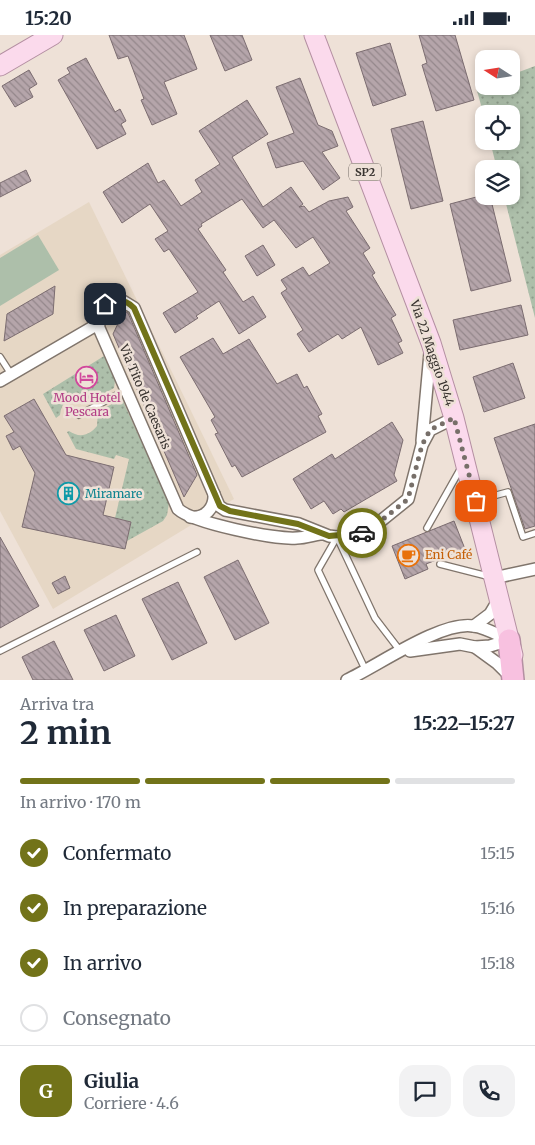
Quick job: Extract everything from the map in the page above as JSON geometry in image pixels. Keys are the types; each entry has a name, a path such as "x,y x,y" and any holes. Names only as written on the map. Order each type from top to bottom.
{"highway":[{"path":"509,640 513,680"}],"main road":[{"path":"0,66 53,35"},
{"name":"Via 22 Maggio 1944","path":"314,35 431,343 454,418 476,501 520,680"}],"street":[{"name":"Via Tito de Caesaris","path":"189,517 176,505 98,324 101,309 111,301 126,301 134,308 220,506 230,511"},
{"path":"0,381 98,324"},
{"path":"227,527 223,524 223,517 230,511 298,524 320,534 337,537 363,533 408,499 422,445 431,343"},
{"path":"422,445 430,430 454,418"},
{"path":"189,517 207,513 214,502 213,490"},
{"path":"189,517 227,527 296,539 320,534"},
{"path":"494,578 535,569"},
{"path":"474,626 490,614 499,599"},
{"path":"348,680 430,636 458,626 474,626 509,640"},
{"path":"401,652 453,644 475,647 490,646 509,640"},
{"path":"475,647 497,663 513,680"}],"lane":[{"path":"0,357 11,374"},
{"path":"79,415 127,389"},
{"path":"427,528 465,460"},
{"path":"476,501 508,492 523,537 535,533"},
{"path":"337,537 375,618 401,652"},
{"path":"337,537 318,570 366,671"},
{"path":"0,651 197,552"},
{"path":"440,564 494,578"}],"shaded area":[{"name":"Mood Hotel Pescara","path":"89,202 234,499 53,609 0,511 0,255"}],"green space":[{"path":"535,66 535,318 506,205 520,205 520,160 495,160 492,150 520,150 520,105 481,105 478,95 520,95 520,72"},
{"path":"38,235 59,270 0,306 0,258"},
{"path":"104,356 115,381 114,388 92,400 76,397 67,400 61,409 60,415 56,418 43,394"},
{"path":"122,399 169,503 167,515 163,521 127,541 131,522 115,518 129,459 116,455 114,459 76,449 67,432 84,435 91,432 97,426 98,411"}],"building":[{"path":"109,35 184,35 197,69 164,82 177,114 152,125 141,100 144,99 128,56 118,59"},
{"path":"210,35 242,35 252,60 225,71"},
{"path":"419,35 455,35 474,100 436,111 422,65 427,63"},
{"path":"390,43 406,95 373,106 356,53"},
{"path":"86,58 115,112 120,109 126,121 121,124 126,134 97,149 58,80 70,73 67,68"},
{"path":"29,70 37,84 29,89 33,97 15,107 2,86"},
{"path":"300,78 318,125 332,131 338,146 322,152 340,178 323,190 303,161 276,168 267,143 294,133 276,87"},
{"path":"247,100 268,134 232,157 263,207 291,187 303,204 299,207 304,206 309,212 329,201 348,197 353,207 346,211 370,248 363,253 375,273 372,275 396,315 391,318 402,341 398,343 403,353 378,365 361,327 342,339 338,334 309,352 297,334 303,330 281,293 287,289 281,280 303,267 309,276 330,263 313,237 296,248 274,220 263,228 242,199 201,224 202,226 198,229 226,270 223,272 243,302 253,296 266,317 239,334 219,301 175,333 163,313 198,292 169,249 164,252 155,239 168,231 150,204 122,223 103,192 148,163 158,183 164,180 181,206 202,192 195,180 220,164 199,131"},
{"path":"423,121 443,201 411,209 391,129"},
{"path":"26,170 31,181 0,197 0,183"},
{"path":"475,197 475,205 492,205 511,281 471,291 450,204"},
{"path":"263,245 275,265 257,276 245,256"},
{"path":"55,286 53,314 4,341 7,314"},
{"path":"521,305 528,335 460,350 453,320"},
{"path":"124,311 128,313 197,475 184,497 113,334"},
{"path":"213,338 223,354 249,339 277,384 297,374 304,388 307,386 322,414 318,416 326,432 242,477 235,465 232,467 215,434 218,433 211,420 215,417 180,357"},
{"path":"513,363 525,398 484,412 473,377"},
{"name":"Miramare","path":"34,399 66,455 114,467 103,515 131,522 125,549 22,527 35,473 20,446 13,450 6,436 14,432 4,416"},
{"path":"392,422 403,440 394,475 397,481 344,512 341,509 333,514 324,501 311,509 293,479 332,454 335,459"},
{"path":"535,424 535,526 525,529 494,438"},
{"path":"454,521 465,549 426,564 428,569 405,579 392,546"},
{"path":"0,537 39,606 0,628"},
{"path":"238,560 269,623 235,640 204,577"},
{"path":"65,576 70,588 58,594 52,583"},
{"path":"178,582 207,643 172,660 142,599"},
{"path":"116,615 135,656 104,671 84,630"},
{"path":"54,641 73,680 33,680 22,657"}],"way so far":[{"path":"362,533 372,528 408,499 422,445 430,430 454,418 476,501"}],"place":[{"name":"Mood Hotel Pescara","path":"87,377"},
{"name":"Miramare","path":"69,494"},
{"name":"Eni Café","path":"409,555"}],"route":[{"path":"105,304 111,301 122,300 134,308 220,506 225,510 298,524 329,536 337,537 362,533"}]}
